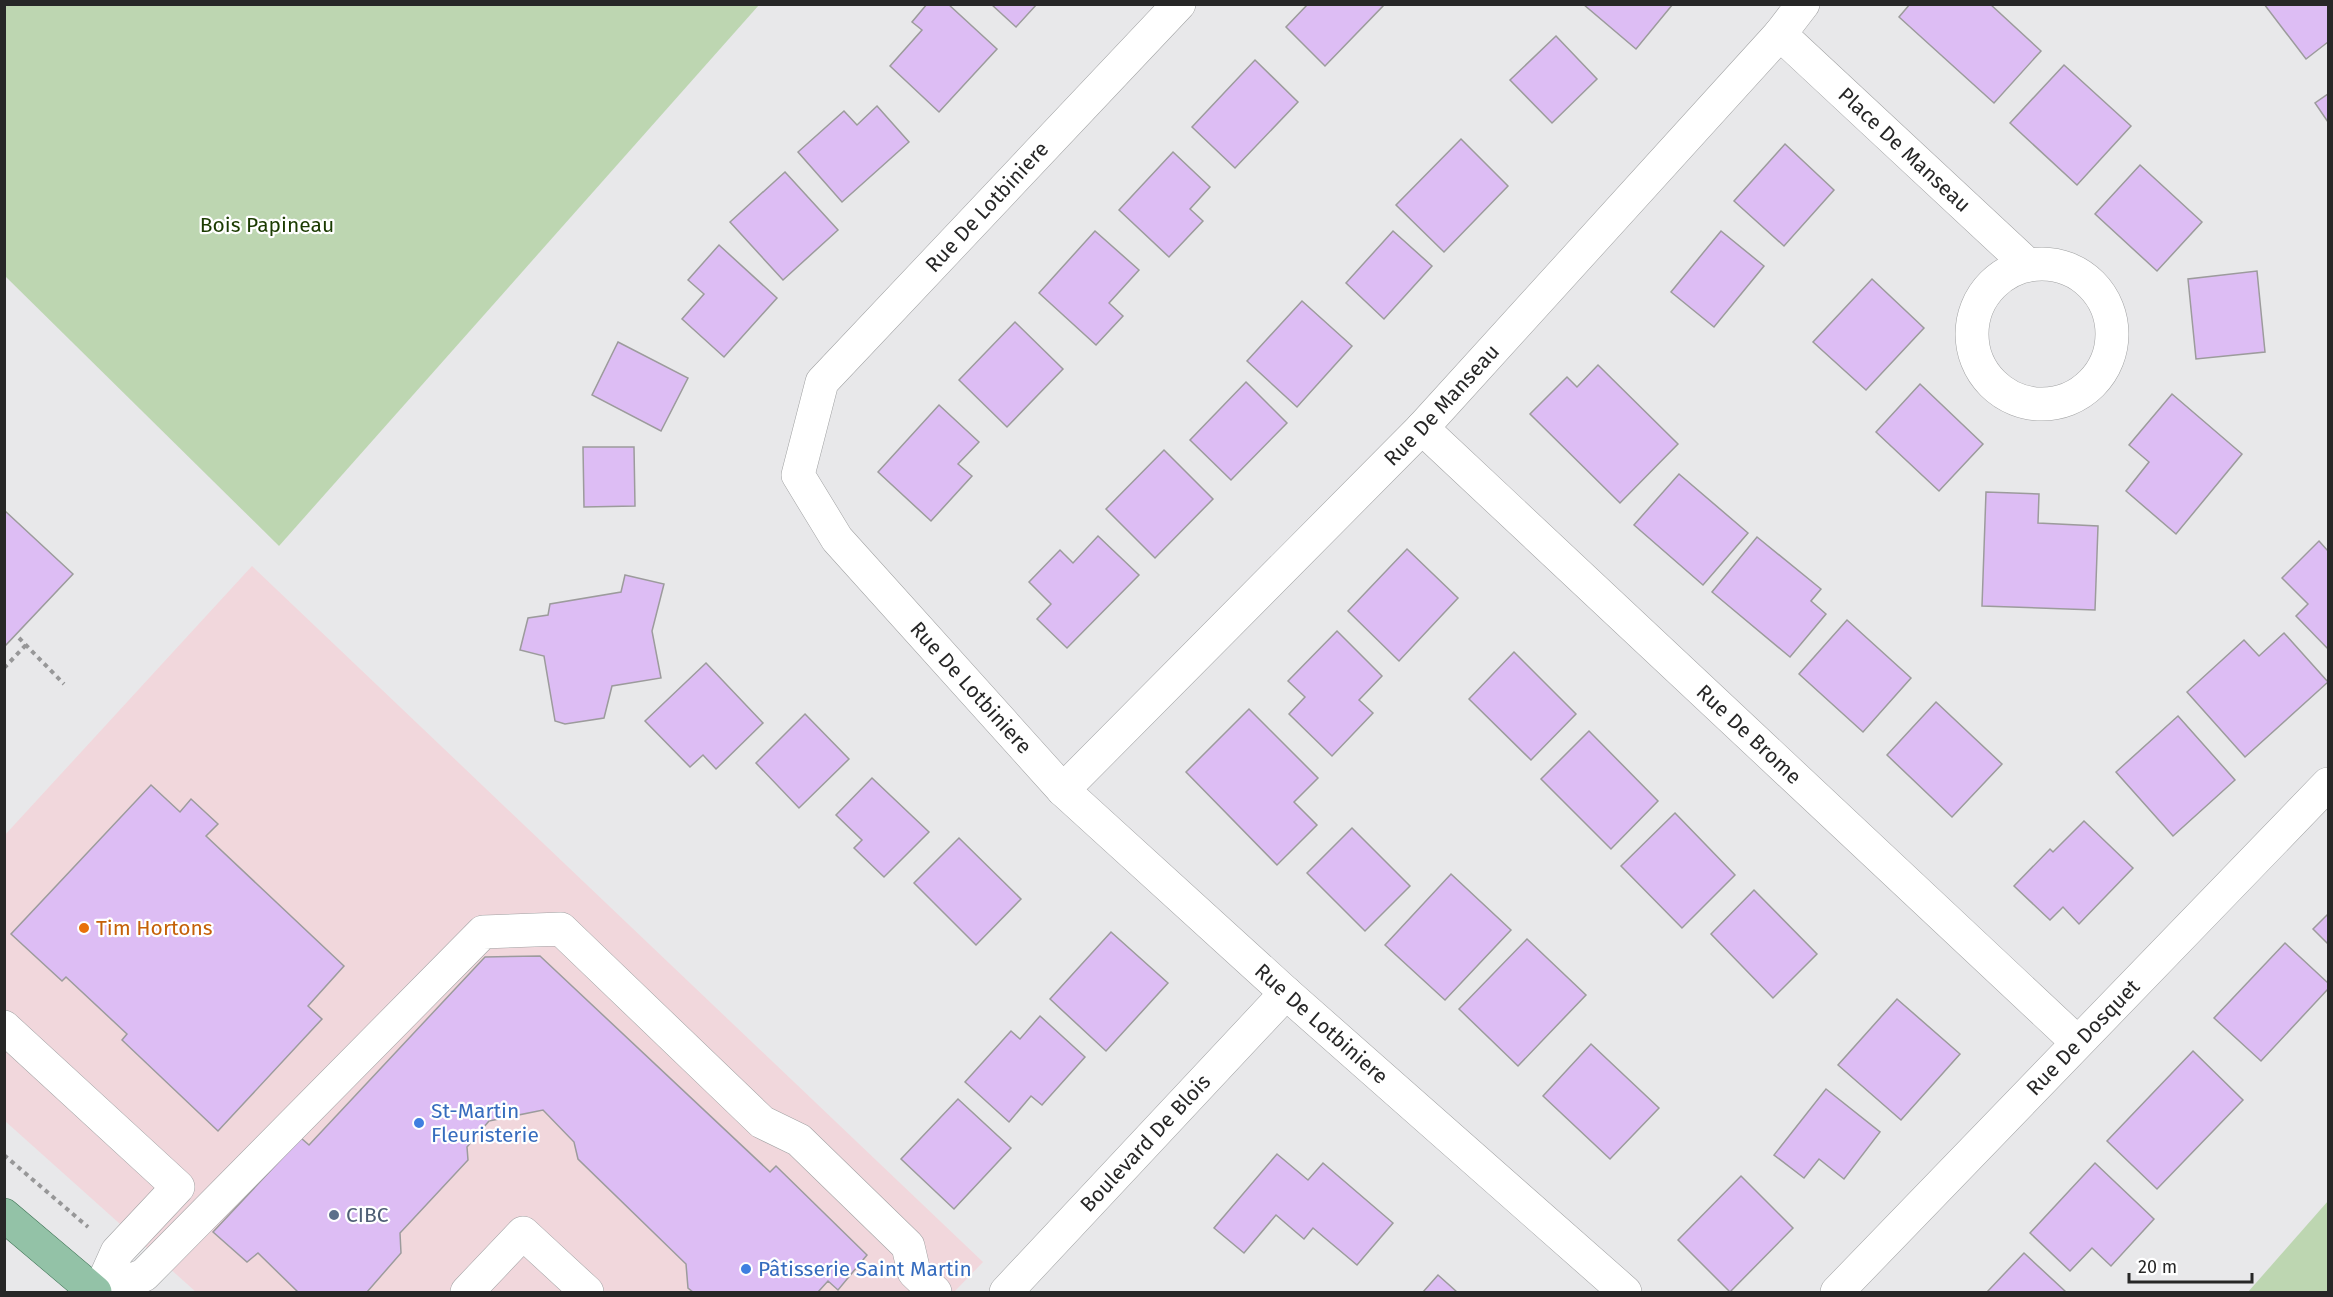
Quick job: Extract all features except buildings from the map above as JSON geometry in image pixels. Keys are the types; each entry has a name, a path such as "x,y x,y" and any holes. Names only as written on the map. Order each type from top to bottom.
{"main road":[{"path":"4,1215 99,1293"}],"street":[{"name":"Rue De Lotbiniere","path":"1179,4 822,382 798,475 837,539 1063,790 1286,993 1625,1293"},
{"name":"Rue De Manseau","path":"1063,790 1422,428 1780,34 1803,4"},
{"name":"Place De Manseau","path":"1780,34 2028,265"},
{"path":"2050,264 2071,270 2089,282 2103,300 2110,320 2111,342 2105,364 2093,382 2076,395 2053,403 2028,403 2006,394 1988,379 1974,351 1972,334 1975,310 1987,289 2005,274 2028,265 2050,264"},
{"name":"Rue De Brome","path":"1422,428 2077,1042"},
{"name":"Rue De Dosquet","path":"1837,1293 2328,784"},
{"path":"99,1293 144,1275 483,932 561,929 762,1122 799,1140 908,1246 914,1272 935,1293"},
{"name":"Boulevard De Blois","path":"1006,1293 1286,993"},
{"path":"4,1028 178,1187 117,1252 99,1293"},
{"path":"467,1293 523,1233 587,1293"}],"path":[{"path":"19,638 64,684"},
{"path":"4,668 27,645"},
{"path":"4,1155 92,1230"}],"shaded area":[{"path":"252,566 983,1262 954,1292 196,1292 5,1121 4,836"}],"green space":[{"name":"Bois Papineau","path":"4,5 759,5 279,546 5,276"},
{"path":"2328,1201 2328,1292 2248,1292"}],"place":[{"name":"Tim Hortons","path":"84,928"},
{"name":"St-Martin Fleuristerie","path":"419,1123"},
{"name":"CIBC","path":"334,1215"},
{"name":"Pâtisserie Saint Martin","path":"746,1269"}]}
